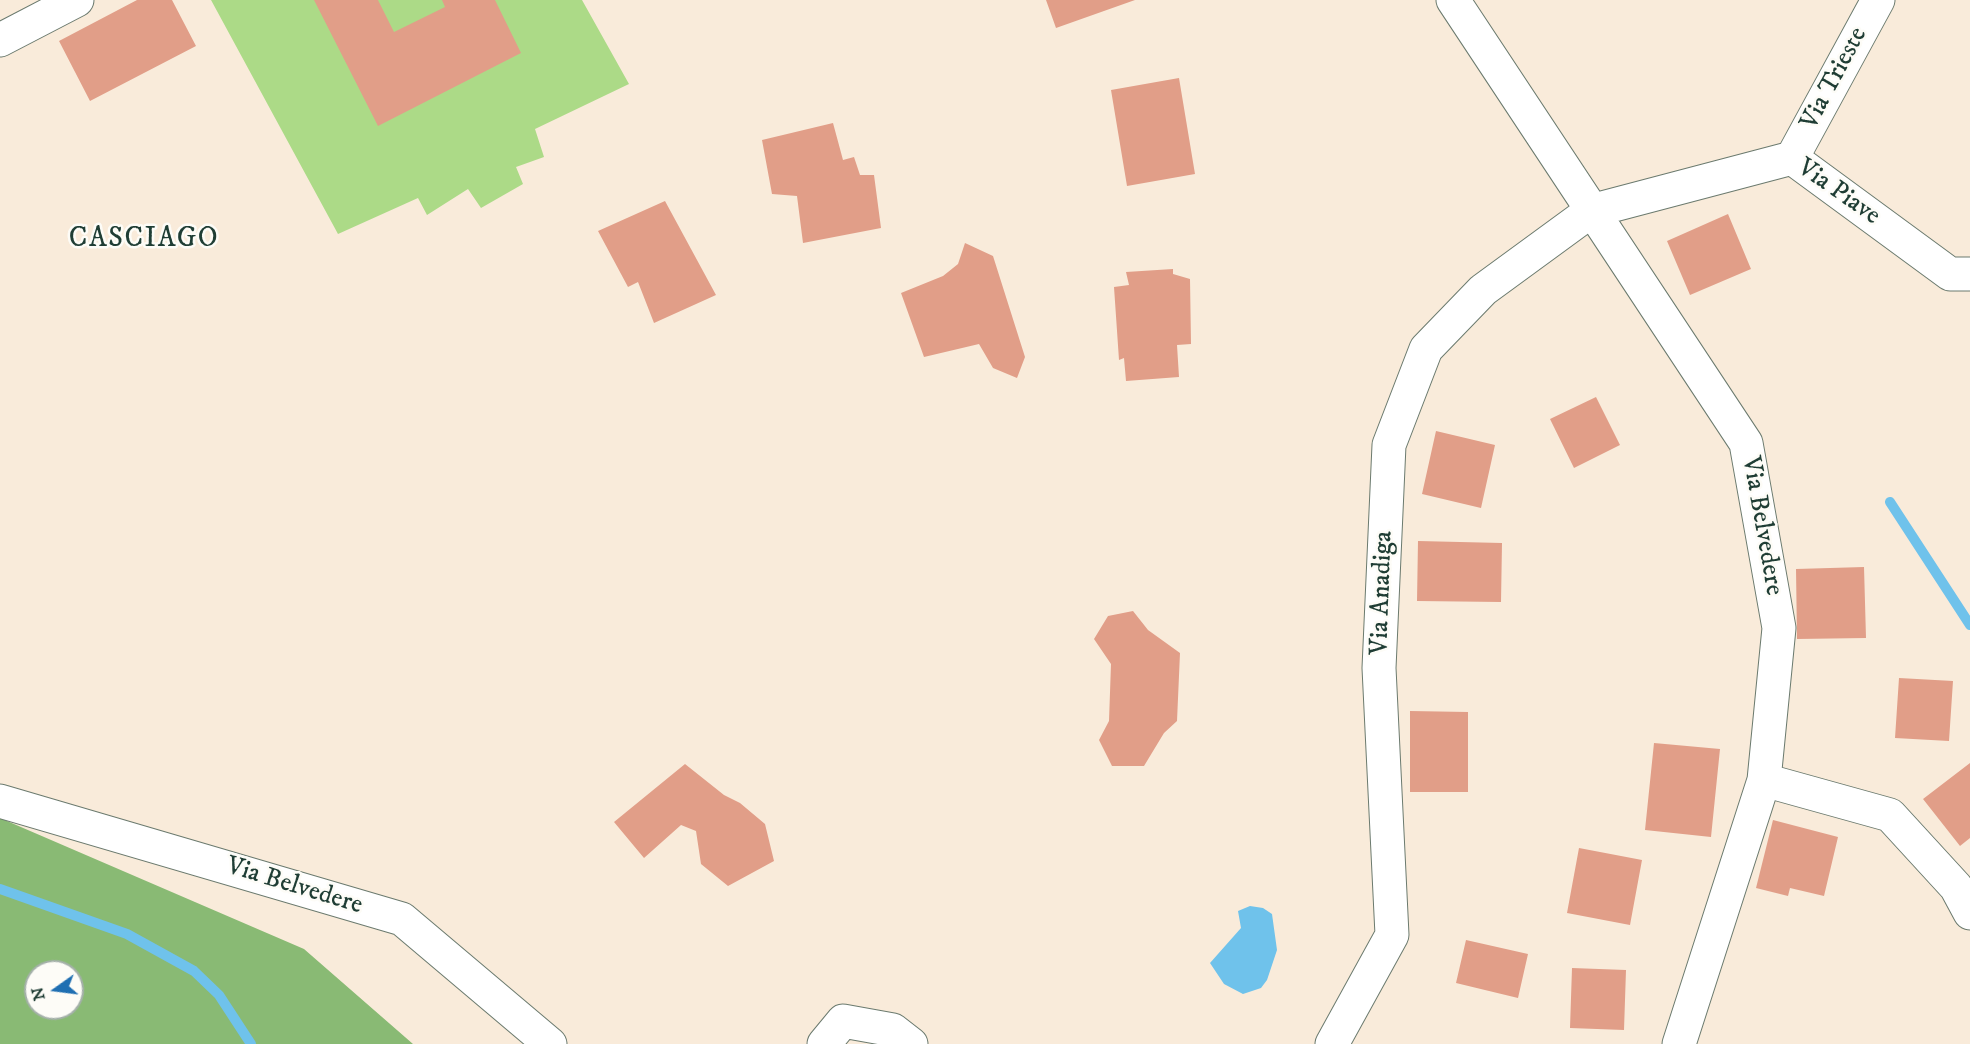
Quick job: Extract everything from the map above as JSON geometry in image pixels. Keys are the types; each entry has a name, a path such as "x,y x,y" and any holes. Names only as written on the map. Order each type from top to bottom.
{"street":[{"path":"0,40 77,0"},
{"name":"Via Belvedere","path":"1453,0 1746,443 1779,628 1764,780 1679,1044"},
{"name":"Via Trieste","path":"1792,158 1878,0"},
{"name":"Via Piave","path":"1591,211 1792,158 1950,274 1970,274"},
{"name":"Via Anadiga","path":"1332,1044 1392,935 1379,668 1389,445 1426,349 1483,290 1591,211"},
{"path":"1764,780 1890,816 1956,887 1970,913"},
{"name":"Via Belvedere","path":"0,801 402,919 550,1044"},
{"path":"824,1044 843,1021 893,1030 910,1044"}],"green space":[{"path":"211,0 582,0 629,84 535,129 544,157 516,167 523,184 481,208 468,189 427,215 418,198 338,234"},
{"path":"0,818 304,949 413,1044 0,1044"}],"water":[{"path":"1250,906 1263,908 1272,914 1277,950 1267,980 1261,988 1243,994 1224,984 1210,963 1241,928 1238,911"}],"building":[{"path":"137,0 172,0 196,46 90,101 59,41"},
{"path":"314,0 378,0 394,32 445,7 442,0 495,0 521,53 378,126"},
{"path":"1046,0 1135,0 1056,28"},
{"path":"1179,78 1195,174 1127,186 1111,90"},
{"path":"833,123 843,160 854,157 860,175 874,175 881,228 803,243 797,196 772,194 762,140"},
{"path":"665,201 716,295 654,323 638,282 628,287 598,231"},
{"path":"1728,214 1751,269 1690,295 1667,241"},
{"path":"965,243 993,256 1025,357 1017,378 993,368 979,344 924,357 901,293 943,276 958,264"},
{"path":"1173,269 1173,274 1190,279 1191,344 1177,345 1179,377 1126,381 1124,358 1119,360 1114,287 1129,285 1126,272"},
{"path":"1596,397 1620,445 1574,468 1550,419"},
{"path":"1436,431 1495,445 1481,508 1422,494"},
{"path":"1418,541 1502,543 1501,602 1417,601"},
{"path":"1864,567 1866,638 1797,639 1796,569"},
{"path":"1133,611 1148,630 1180,653 1177,721 1164,733 1144,766 1112,766 1099,740 1109,721 1111,664 1094,639 1108,616"},
{"path":"1899,678 1953,681 1949,741 1895,738"},
{"path":"1410,711 1468,712 1468,792 1410,792"},
{"path":"1654,743 1720,749 1711,837 1645,830"},
{"path":"1970,763 1970,838 1960,846 1923,799"},
{"path":"685,764 765,824 774,861 728,886 701,864 696,831 681,825 644,858 614,822"},
{"path":"1773,820 1838,837 1824,896 1790,888 1788,896 1756,888"},
{"path":"1579,848 1642,860 1630,925 1567,913"},
{"path":"1466,940 1528,954 1518,998 1456,983"},
{"path":"1572,968 1626,970 1624,1030 1570,1028"}],"waterway":[{"path":"1890,502 1970,625"},
{"path":"0,889 127,934 194,971 219,995 251,1044"}],"district":[{"name":"CASCIAGO","path":"144,240"}]}
